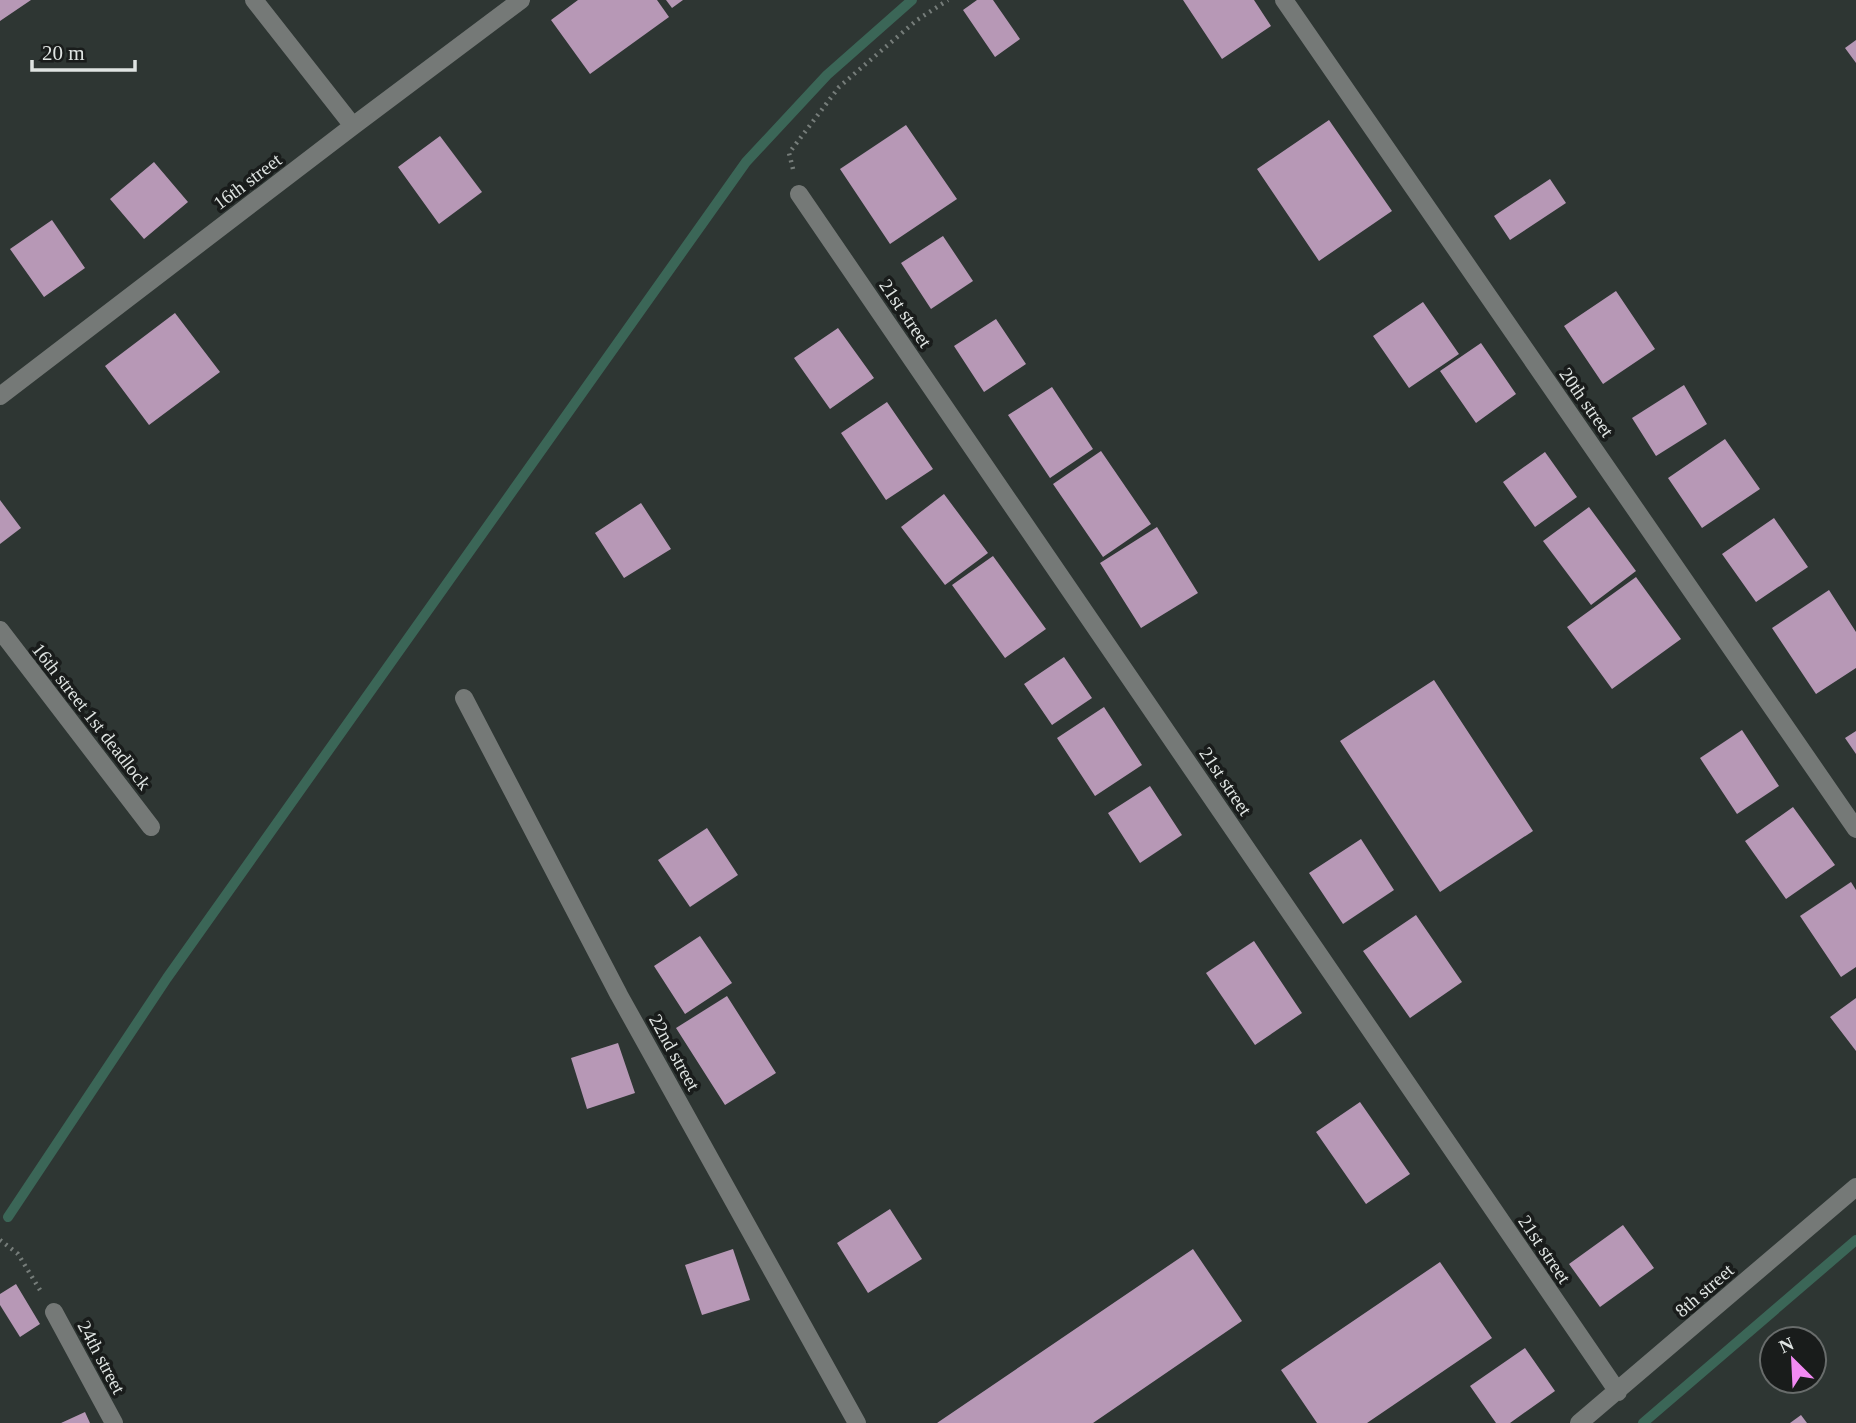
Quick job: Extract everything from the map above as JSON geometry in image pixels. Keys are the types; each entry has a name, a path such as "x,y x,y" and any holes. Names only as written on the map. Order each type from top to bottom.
{"street":[{"path":"254,0 353,126"},
{"name":"16th street","path":"0,396 521,0"},
{"name":"20th street","path":"1284,0 1856,829"},
{"name":"21st street","path":"799,194 1618,1392"},
{"name":"16th street 1st deadlock","path":"0,630 151,827"},
{"name":"22nd street","path":"464,698 619,995 857,1423"},
{"name":"8th street","path":"1579,1423 1856,1187"},
{"name":"24th street","path":"54,1311 114,1423"}],"path":[{"path":"799,194 789,153 797,142 839,88 917,20 948,0"},
{"path":"0,1240 18,1254 54,1311"}],"building":[{"path":"0,0 31,0 0,21"},
{"path":"578,0 657,0 669,17 590,74 551,20"},
{"path":"666,0 683,0 672,8"},
{"path":"977,0 993,0 1020,39 995,57 963,10"},
{"path":"1183,0 1254,0 1271,26 1222,59"},
{"path":"1856,40 1856,63 1845,48"},
{"path":"1329,120 1392,211 1319,261 1257,169"},
{"path":"906,125 957,199 890,244 840,169"},
{"path":"440,136 482,192 439,224 398,167"},
{"path":"154,162 188,202 144,239 110,199"},
{"path":"1550,179 1566,203 1510,240 1494,216"},
{"path":"52,220 85,268 44,297 10,249"},
{"path":"943,236 973,281 931,309 901,263"},
{"path":"1616,291 1655,349 1603,384 1564,326"},
{"path":"1423,302 1459,354 1409,388 1373,336"},
{"path":"175,313 220,372 149,425 105,366"},
{"path":"996,319 1026,364 984,392 954,346"},
{"path":"838,328 874,378 830,409 794,358"},
{"path":"1481,343 1516,394 1476,423 1440,371"},
{"path":"1684,385 1707,424 1656,456 1632,418"},
{"path":"1052,387 1093,449 1050,478 1008,415"},
{"path":"887,402 933,469 886,500 841,433"},
{"path":"1725,439 1760,489 1702,528 1668,478"},
{"path":"1101,451 1151,524 1103,557 1053,484"},
{"path":"1545,452 1577,497 1535,527 1503,482"},
{"path":"944,494 988,553 945,585 901,527"},
{"path":"0,500 21,528 0,544"},
{"path":"641,503 671,549 624,578 595,533"},
{"path":"1589,507 1636,571 1591,605 1543,541"},
{"path":"1774,518 1808,567 1756,602 1722,554"},
{"path":"1157,527 1198,593 1141,628 1100,563"},
{"path":"993,556 1046,629 1005,658 952,585"},
{"path":"1636,577 1681,639 1612,689 1567,627"},
{"path":"1829,590 1856,632 1856,668 1816,694 1772,628"},
{"path":"1064,657 1092,698 1052,725 1024,684"},
{"path":"1434,680 1533,831 1440,892 1340,741"},
{"path":"1104,707 1142,765 1095,796 1057,738"},
{"path":"1742,730 1779,786 1737,814 1700,758"},
{"path":"1856,731 1856,754 1845,738"},
{"path":"1150,786 1182,835 1140,863 1108,813"},
{"path":"1793,807 1835,865 1786,899 1745,841"},
{"path":"707,828 738,875 690,907 658,860"},
{"path":"1361,839 1394,890 1343,924 1309,873"},
{"path":"1851,882 1856,890 1856,967 1841,977 1800,916"},
{"path":"1416,915 1462,982 1410,1018 1363,951"},
{"path":"700,936 732,983 685,1014 654,966"},
{"path":"1254,941 1302,1013 1255,1045 1206,973"},
{"path":"727,996 776,1073 725,1105 676,1028"},
{"path":"1856,998 1856,1051 1830,1017"},
{"path":"618,1043 635,1093 587,1109 571,1058"},
{"path":"1360,1102 1410,1174 1366,1204 1316,1132"},
{"path":"890,1209 922,1259 868,1293 837,1243"},
{"path":"1623,1225 1654,1268 1600,1307 1569,1264"},
{"path":"733,1249 750,1300 702,1315 685,1265"},
{"path":"1193,1249 1242,1321 1093,1423 937,1423"},
{"path":"1440,1262 1492,1338 1367,1423 1317,1423 1281,1370"},
{"path":"16,1284 40,1324 20,1337 0,1305 0,1294"},
{"path":"1525,1348 1555,1391 1510,1423 1496,1423 1470,1386"},
{"path":"85,1412 90,1423 61,1423"},
{"path":"1801,1415 1807,1423 1790,1423"}],"waterway":[{"path":"8,1217 167,978 746,162 827,75 912,0"},
{"path":"1643,1423 1856,1240"}]}
